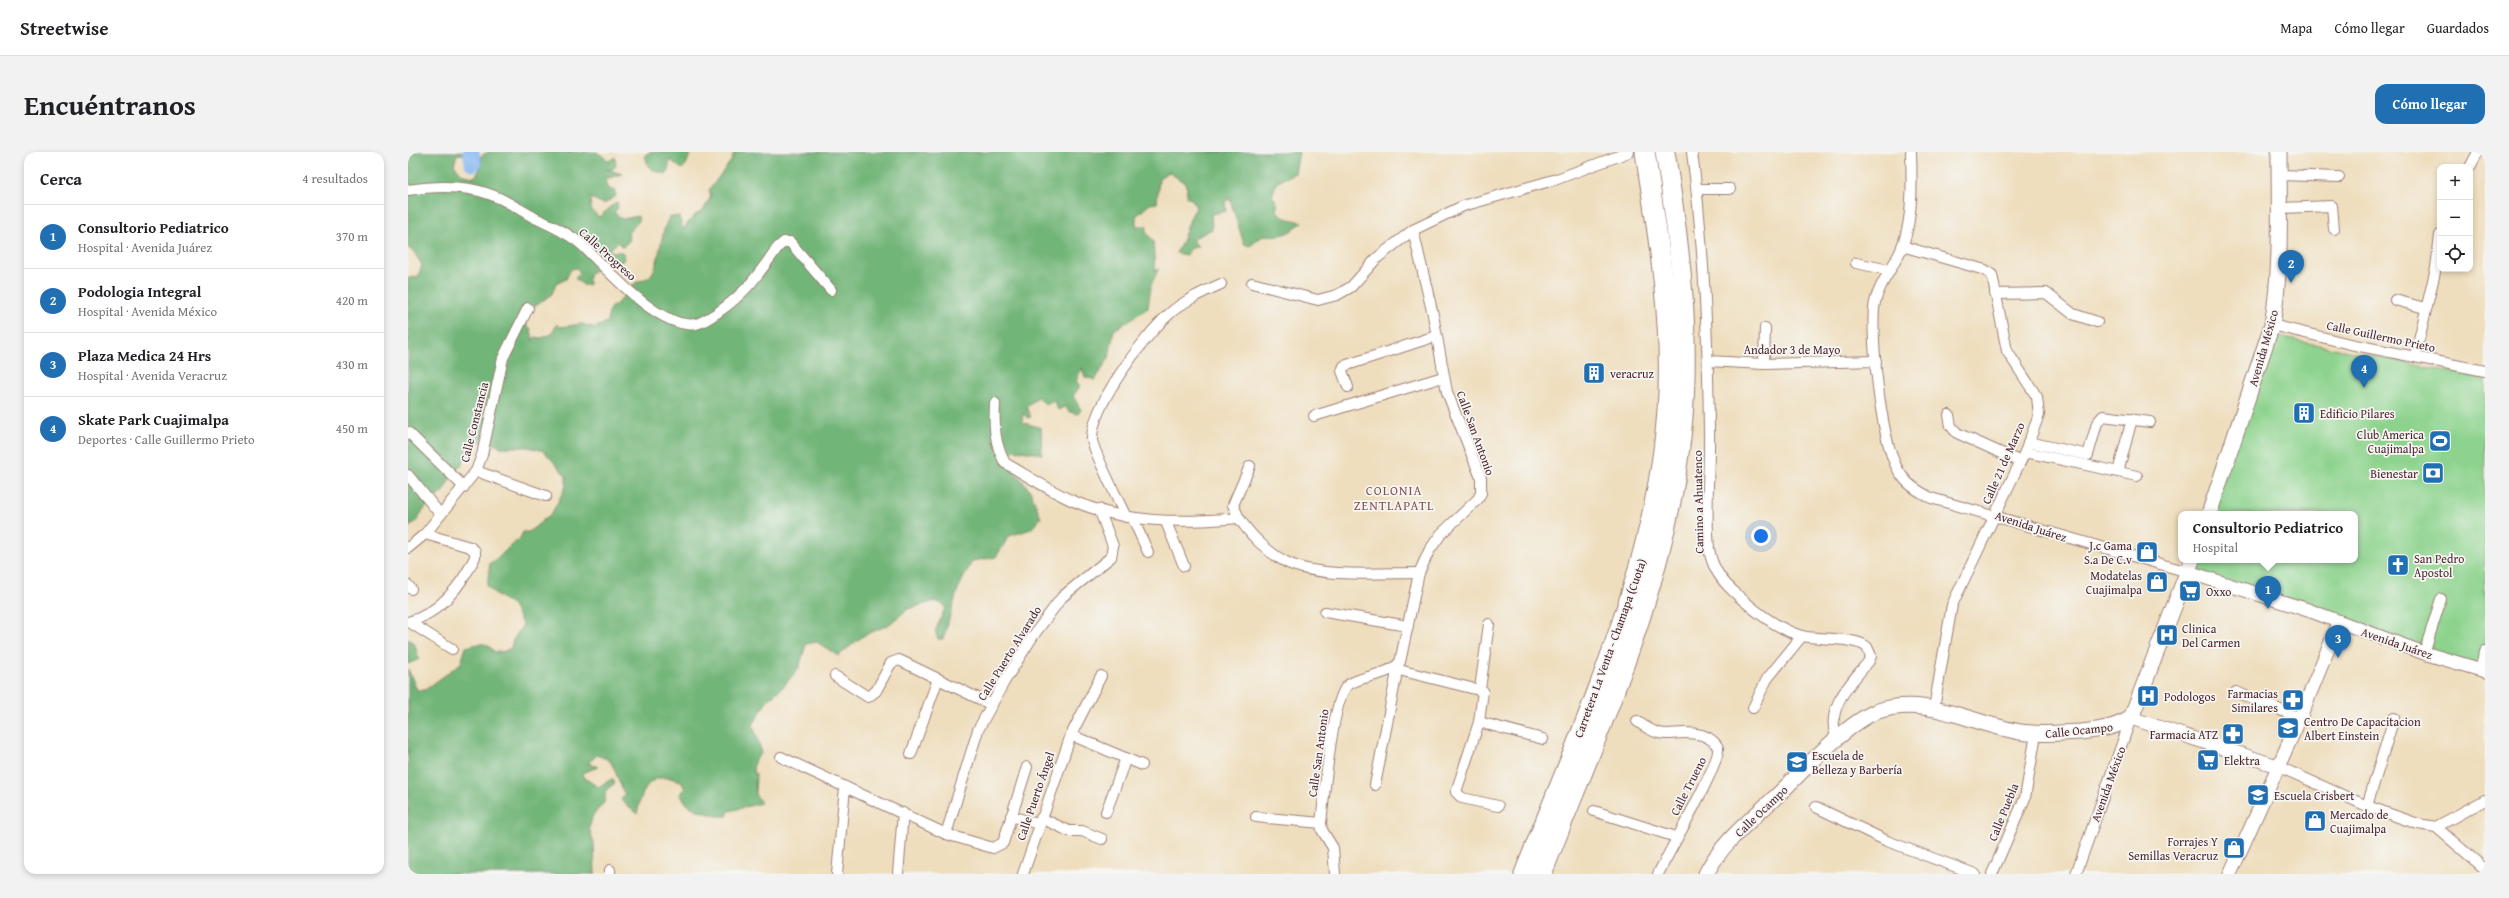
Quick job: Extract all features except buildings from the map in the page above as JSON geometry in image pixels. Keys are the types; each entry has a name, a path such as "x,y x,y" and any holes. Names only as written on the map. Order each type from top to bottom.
{"highway":[{"name":"Carretera La Venta - Chamapa (Cuota)","path":"1524,874 1624,613 1646,546 1659,486 1668,403 1667,328 1664,276 1645,152"},
{"name":"Carretera La Venta - Chamapa (Cuota)","path":"1542,874 1615,689 1642,613 1658,559 1676,474 1682,428 1685,355 1681,269 1665,152"}],"main road":[{"name":"Avenida México","path":"2210,511 2272,325 2277,295 2279,152"},
{"name":"Avenida México","path":"2132,718 2190,566"},
{"name":"Calle Ocampo","path":"1706,874 1728,843 1837,739 1877,711 1909,706 1934,708 2010,730 2036,734 2108,729 2120,725 2132,718"}],"street":[{"path":"1252,283 1318,300 1337,295 1351,287 1377,258 1413,230 1464,206 1557,179 1629,152"},
{"name":"Camino a Ahuatenco","path":"1692,152 1704,261 1708,361 1709,531 1712,561 1719,575 1741,597 1771,621 1802,636 1865,645 1870,652 1870,661 1841,696 1834,714 1833,728 1837,739"},
{"name":"Avenida Juárez","path":"1911,152 1911,203 1902,246 1879,290 1874,307 1876,361 1887,441 1891,458 1901,476 1917,490 1931,498 1994,514 2109,551 2190,566 2424,653 2483,671"},
{"path":"2472,164 2478,152"},
{"path":"2279,176 2338,177"},
{"name":"Calle Progreso","path":"408,190 428,187 452,187 489,194 581,245 609,274 643,302 676,322 687,324 704,321 738,297 750,285 778,247 784,242 790,242 831,290"},
{"path":"1697,189 1730,189"},
{"path":"2278,208 2332,206 2334,229"},
{"name":"Calle San Antonio","path":"1395,669 1403,655 1419,573 1429,551 1440,534 1475,503 1481,493 1481,478 1447,392 1413,230"},
{"path":"2415,356 2425,308 2436,268 2440,236"},
{"name":"Calle 21 de Marzo","path":"1902,246 1985,270 1994,279 1995,294 2007,351 2037,398 2038,415 2025,452 2019,461 1952,605 1934,708"},
{"path":"1856,263 1889,270"},
{"path":"1148,552 1092,440 1100,404 1133,355 1168,314 1198,294 1221,284"},
{"path":"1995,294 2046,293 2073,314 2097,322"},
{"path":"2395,300 2425,308"},
{"name":"Calle Constancia","path":"408,548 425,534 476,471 482,455 503,358 528,308"},
{"name":"Calle Guillermo Prieto","path":"2272,325 2485,371"},
{"path":"1764,364 1765,328"},
{"path":"1348,387 1342,371 1344,366 1436,336"},
{"name":"Andador 3 de Mayo","path":"1708,361 1764,364 1876,361"},
{"path":"1314,416 1443,376"},
{"path":"995,403 994,433 999,453 1005,463 1071,500 1130,518 1166,522 1239,518"},
{"path":"1949,415 1951,426 1957,432 2019,461"},
{"path":"2028,442 2088,455 2099,419 2108,415 2150,422"},
{"path":"2118,472 2132,419"},
{"path":"408,432 464,486"},
{"path":"2025,452 2136,476"},
{"path":"1250,466 1233,505 1239,518 1255,538 1288,563 1330,571 1419,573"},
{"path":"476,471 546,496"},
{"path":"408,475 440,514"},
{"name":"Calle Puerto Alvarado","path":"946,834 978,730 1020,654 1062,596 1111,557 1113,546 1099,509"},
{"path":"1166,522 1184,566"},
{"path":"409,622 428,613 456,589 475,557 475,551 470,547 425,534"},
{"path":"2424,653 2441,599"},
{"path":"1325,612 1408,626"},
{"path":"409,622 452,648"},
{"path":"2230,874 2277,766 2300,718 2339,622"},
{"path":"1489,624 1480,689 1484,694 1479,722 1456,792 1462,798 1498,806"},
{"path":"1753,708 1767,679 1802,636"},
{"path":"2483,671 2485,651"},
{"path":"835,676 868,697 876,691 891,663 896,660 992,704"},
{"path":"1375,785 1396,676 1395,669"},
{"name":"Calle San Antonio","path":"1321,823 1340,693 1348,686 1364,677 1395,669 1480,689"},
{"name":"Calle Puerto Ángel","path":"1023,874 1040,821 1101,676"},
{"path":"911,754 938,678"},
{"path":"2236,692 2300,718"},
{"path":"2132,718 2277,766 2367,806 2418,824 2436,827 2485,869"},
{"name":"Avenida México","path":"2076,874 2132,718"},
{"path":"2367,806 2394,718"},
{"name":"Calle Trueno","path":"1637,721 1656,734 1702,735 1715,742 1718,748 1715,762 1699,796 1676,837 1658,874"},
{"path":"1479,722 1543,739"},
{"name":"Calle Puebla","path":"1992,874 2025,798 2036,734"},
{"path":"1075,736 1142,765"},
{"path":"781,757 946,834 987,847 998,847 1003,842 1027,767"},
{"path":"1106,812 1126,758"},
{"path":"837,874 845,787"},
{"path":"2436,827 2485,800"},
{"path":"1816,807 1887,841 1975,874"},
{"path":"1594,811 1676,837"},
{"path":"898,874 903,813"},
{"path":"1011,816 1040,821 1069,831 1082,831 1102,840"},
{"path":"1256,817 1321,823 1322,830 1333,848 1335,874"}],"green space":[{"path":"408,152 479,152 476,155 457,154 454,165 463,175 475,177 481,167 481,156 488,152 579,152 580,154 582,152 597,152 609,161 615,157 616,166 613,169 606,169 622,174 605,179 607,188 615,191 616,196 604,204 591,198 590,208 599,217 617,202 618,208 614,212 622,219 638,216 639,221 628,233 630,240 623,247 618,242 608,251 622,252 625,257 617,268 612,262 589,274 589,285 583,285 575,278 580,273 577,268 571,269 566,279 556,284 552,294 531,309 525,323 531,329 533,341 535,337 542,338 552,334 557,324 560,327 582,324 595,328 607,322 610,308 622,299 631,287 649,277 654,270 659,255 664,229 670,216 679,217 683,229 695,215 703,211 711,196 709,190 731,161 734,152 1299,152 1295,173 1277,182 1272,195 1277,203 1277,211 1285,218 1302,222 1285,234 1275,236 1264,235 1250,246 1244,244 1230,199 1225,201 1226,211 1211,214 1212,229 1194,238 1194,242 1198,246 1190,249 1187,255 1176,253 1196,208 1193,200 1186,197 1187,188 1183,180 1180,180 1169,172 1159,178 1157,203 1150,204 1136,216 1136,226 1147,226 1146,232 1153,241 1155,271 1159,268 1151,285 1148,308 1114,330 1109,358 1095,380 1085,377 1082,368 1076,381 1080,386 1073,396 1081,410 1078,414 1068,411 1066,406 1058,410 1054,401 1046,405 1038,397 1026,407 1031,417 1027,418 1023,413 1022,422 1041,428 1042,454 1013,450 1008,458 1014,470 1031,492 1041,518 1031,529 1009,536 996,557 972,561 958,589 943,639 938,639 935,631 946,606 935,601 908,609 888,625 863,636 838,656 817,642 806,644 799,668 782,688 768,699 753,725 762,753 754,761 753,772 756,774 755,794 761,803 729,811 727,816 716,816 695,809 687,804 680,794 685,789 681,781 671,778 662,778 655,779 645,789 637,814 621,800 625,795 609,760 597,755 588,763 598,767 582,773 586,779 598,787 612,779 615,783 606,790 604,803 593,815 589,828 594,843 595,874 408,874 408,669 417,690 425,690 461,663 466,647 485,644 494,652 502,652 511,648 513,640 523,625 513,606 487,586 490,563 499,557 512,544 519,540 523,532 529,532 552,513 566,486 566,476 544,451 528,447 500,447 492,443 473,441 462,464 452,474 443,492 431,501 419,516 419,519 408,528 408,278 418,277 422,265 414,252 408,248"},
{"path":"650,152 691,152 686,165 682,169 670,160 667,174 655,171 648,166 645,155"},
{"path":"2274,336 2485,379 2485,648 2481,667 2188,572 2191,563 2358,563 2358,511 2210,511"},
{"path":"408,639 414,643 419,659 408,664"}],"waterway":[{"path":"471,152 473,163"}],"place":[{"name":"Podologia Integral","path":"2291,283"},
{"name":"veracruz","path":"1594,373"},
{"name":"Skate Park Cuajimalpa","path":"2364,388"},
{"name":"Edificio Pilares","path":"2304,413"},
{"name":"Club America Cuajimalpa","path":"2440,441"},
{"name":"Bienestar","path":"2433,473"},
{"name":"J.c Gama S.a De C.v","path":"2147,552"},
{"name":"San Pedro Apostol","path":"2398,565"},
{"name":"Modatelas Cuajimalpa","path":"2157,582"},
{"name":"Oxxo","path":"2190,591"},
{"name":"Consultorio Pediatrico","path":"2268,609"},
{"name":"Clinica Del Carmen","path":"2167,635"},
{"name":"Plaza Medica 24 Hrs","path":"2338,658"},
{"name":"Podologos","path":"2148,696"},
{"name":"Farmacias Similares","path":"2293,700"},
{"name":"Centro De Capacitacion Albert Einstein","path":"2288,728"},
{"name":"Farmacia ATZ","path":"2233,734"},
{"name":"Elektra","path":"2208,760"},
{"name":"Escuela de Belleza y Barbería","path":"1797,762"},
{"name":"Escuela Crisbert","path":"2258,795"},
{"name":"Mercado de Cuajimalpa","path":"2315,821"},
{"name":"Forrajes Y Semillas Veracruz","path":"2234,848"}],"district":[{"name":"COLONIA ZENTLAPATL","path":"1394,498"}]}
